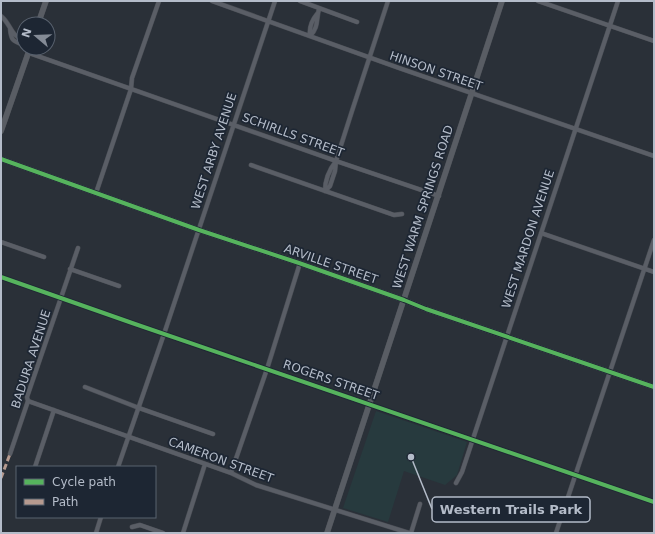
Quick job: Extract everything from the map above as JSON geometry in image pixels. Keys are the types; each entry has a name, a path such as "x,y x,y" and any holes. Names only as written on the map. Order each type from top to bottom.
{"street":[{"path":"41,16 46,1"},
{"path":"96,193 131,89 132,78 159,1"},
{"name":"HINSON STREET","path":"212,1 478,96 654,156"},
{"name":"WEST ARBY AVENUE","path":"118,466 275,1"},
{"path":"300,1 357,22"},
{"path":"325,191 325,184 331,168 336,161 388,1"},
{"name":"WEST WARM SPRINGS ROAD","path":"327,533 502,1"},
{"path":"538,1 654,41"},
{"name":"WEST MARDON AVENUE","path":"456,483 462,472 618,1"},
{"path":"310,36 314,32 318,20 317,14 319,9"},
{"path":"1,16 6,20 16,36"},
{"path":"10,27 10,35 16,42"},
{"path":"1,131 27,56"},
{"name":"SCHIRLLS STREET","path":"42,56 131,89 439,196"},
{"name":"ARVILLE STREET","path":"1,159 199,230 300,263 426,309 654,387"},
{"path":"251,165 394,215 402,214"},
{"path":"541,233 654,272"},
{"path":"556,533 654,240"},
{"path":"1,242 44,257"},
{"name":"BADURA AVENUE","path":"10,454 28,401 27,397 78,248"},
{"path":"231,473 267,369 300,263"},
{"path":"70,269 119,286"},
{"name":"ROGERS STREET","path":"1,277 654,502"},
{"path":"86,387 212,434"},
{"name":"CAMERON STREET","path":"28,401 231,473 256,485 410,533"},
{"path":"35,466 54,410"},
{"path":"182,533 206,464"},
{"path":"410,533 420,504"},
{"path":"96,533 101,518"},
{"path":"132,526 140,525 163,533"}],"green space":[{"path":"376,411 467,442 457,475 445,485 404,471 388,522 343,508"}],"marked path":[{"path":"1,478 10,454"}],"cycle path":[{"path":"1,159 199,230 299,263 426,309 654,387"},
{"path":"1,277 654,502"}],"place":[{"name":"Western Trails Park","path":"411,457"}]}
